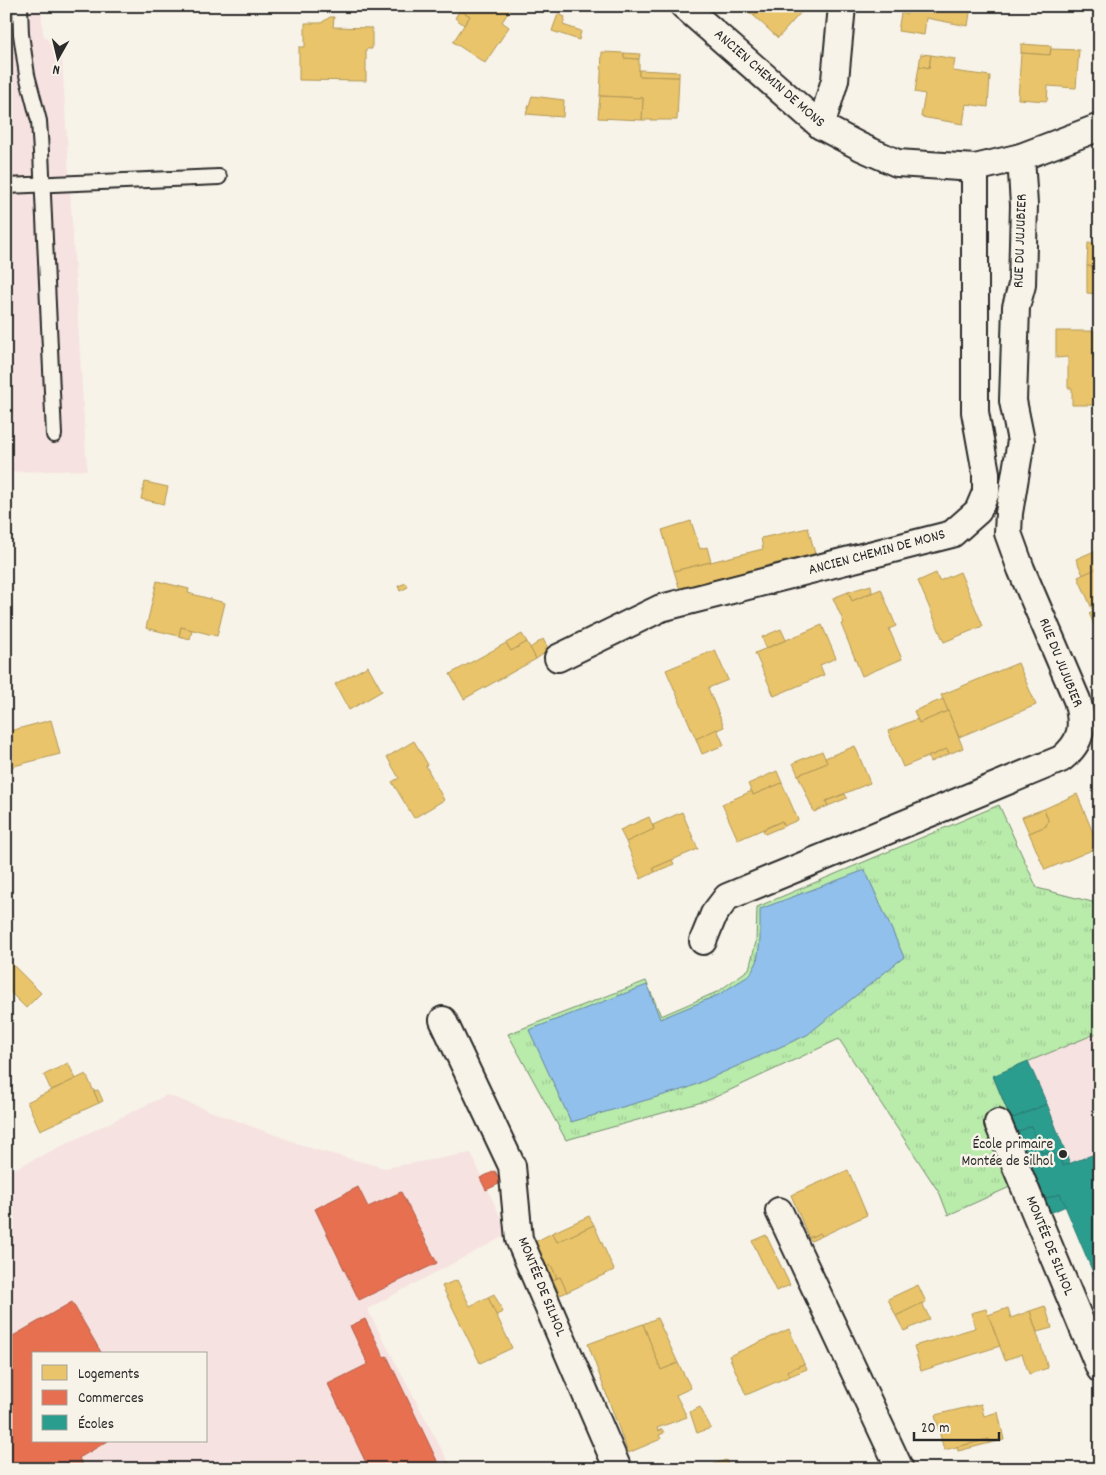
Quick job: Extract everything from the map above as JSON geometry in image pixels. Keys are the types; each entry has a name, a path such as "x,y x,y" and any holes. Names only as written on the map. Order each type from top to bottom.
{"street":[{"name":"ANCIEN CHEMIN DE MONS","path":"684,6 821,126 861,148 897,163 976,168 1021,157 1100,127"},
{"path":"821,126 835,80 842,6"},
{"name":"RUE DU JUJUBIER","path":"703,941 714,914 727,897 1061,759 1090,737 1077,700 1008,533 1009,513 1021,441 1013,401 1016,307 1022,285 1024,205 1021,157"},
{"name":"ANCIEN CHEMIN DE MONS","path":"558,658 661,608 952,534 978,511 986,492 986,473 976,412 976,168"},
{"name":"MONTÉE DE SILHOL","path":"443,1020 512,1166 519,1239 618,1469"},
{"name":"MONTÉE DE SILHOL","path":"998,1123 1100,1369"},
{"path":"779,1211 900,1469"}],"lane":[{"path":"20,6 26,75 39,121 54,435"},
{"path":"6,186 219,177"}],"shaded area":[{"path":"6,6 41,6 43,34 62,59 87,470 6,472"},
{"name":"École primaire Montée de Silhol","path":"1100,1032 1100,1289 1066,1207 1050,1213 993,1076"},
{"path":"167,1095 313,1149 385,1168 471,1153 508,1234 367,1309 452,1469 6,1469 6,1173"}],"green space":[{"path":"999,805 1037,888 1100,904 1100,1032 993,1076 1034,1176 948,1215 940,1194 839,1039 709,1100 566,1140 508,1034 646,981 661,1016 719,991 749,969 756,942 757,907"}],"water":[{"path":"865,870 904,957 807,1035 688,1088 571,1122 529,1030 647,985 660,1019 718,995 750,975 757,962 760,940 760,909"}],"building: Logements":[{"path":"463,6 509,6 511,8 502,22 509,27 485,63 453,42 470,16 460,10"},
{"path":"742,6 763,6 754,16"},
{"path":"763,6 800,6 803,10 778,38 754,16"},
{"path":"908,6 971,6 968,26 926,18 924,35 898,31 901,13 907,14"},
{"path":"460,10 470,16 464,25 455,18"},
{"path":"558,14 565,17 563,25 581,31 579,40 552,31"},
{"path":"330,17 334,17 333,27 372,28 372,49 366,49 366,81 299,80 299,47 305,47 305,23 321,23"},
{"path":"1021,44 1051,46 1050,55 1021,53"},
{"path":"1051,49 1079,50 1076,88 1048,86 1047,101 1018,99 1021,53 1050,55"},
{"path":"602,52 624,53 624,58 639,59 639,76 679,77 677,120 642,120 643,98 600,96"},
{"path":"624,53 640,54 639,59 624,58"},
{"path":"921,54 931,55 929,68 919,66"},
{"path":"931,55 955,59 953,71 990,76 988,107 966,104 963,124 921,117 925,94 915,92 919,66 929,68"},
{"path":"639,70 679,72 679,77 639,76"},
{"path":"532,96 564,100 563,117 526,114"},
{"path":"600,96 643,98 642,120 598,118"},
{"path":"1088,243 1100,243 1100,267 1087,266"},
{"path":"1087,266 1100,267 1100,294 1087,293"},
{"path":"1056,331 1093,331 1093,358 1100,358 1100,405 1072,405 1072,388 1068,388 1068,357 1056,358"},
{"path":"1093,331 1100,331 1100,358 1093,358"},
{"path":"145,482 168,487 164,504 141,499"},
{"path":"691,521 700,549 707,547 711,562 674,571 662,530"},
{"path":"808,528 817,561 680,590 674,571 763,549 761,538"},
{"path":"1099,549 1100,567 1083,575 1076,559"},
{"path":"1100,567 1100,627 1096,629 1089,613 1093,611 1078,577"},
{"path":"960,572 983,626 944,642 918,581 936,573 939,581"},
{"path":"157,581 189,589 188,593 225,603 217,636 181,627 179,636 146,628"},
{"path":"406,583 408,587 400,591 398,586"},
{"path":"871,585 872,592 852,601 848,592"},
{"path":"881,589 896,626 889,629 902,659 862,676 841,624 844,623 833,598 848,592 852,601"},
{"path":"822,625 836,658 820,665 824,675 774,696 755,653"},
{"path":"181,627 192,630 190,639 179,636"},
{"path":"781,629 786,640 766,648 762,637"},
{"path":"522,634 527,642 511,651 506,643"},
{"path":"543,639 549,650 536,659 530,648"},
{"path":"527,642 536,659 464,699 450,674 506,643 511,651"},
{"path":"715,650 728,680 708,688 724,727 696,739 666,670"},
{"path":"1018,663 1036,705 959,737 941,695"},
{"path":"368,666 382,691 349,710 335,684"},
{"path":"943,699 948,711 919,723 914,711"},
{"path":"948,711 963,748 949,754 947,749 903,767 888,731 917,719 919,723"},
{"path":"51,720 60,754 10,767 6,752 6,732"},
{"path":"717,729 724,745 702,754 696,739"},
{"path":"414,741 428,765 426,766 444,800 414,818 392,782 399,778 387,757"},
{"path":"855,746 870,783 826,801 828,806 814,812 798,775 827,763 825,758"},
{"path":"947,749 949,754 930,762 928,757"},
{"path":"822,751 827,763 798,775 793,763"},
{"path":"777,771 782,783 753,795 748,784"},
{"path":"782,783 798,820 784,826 782,821 738,840 722,804 752,791 753,795"},
{"path":"845,794 847,798 828,806 826,801"},
{"path":"1077,794 1099,847 1045,870 1029,833 1046,826 1048,820 1044,809"},
{"path":"1044,809 1048,820 1046,826 1029,833 1022,817"},
{"path":"682,812 698,849 653,868 655,872 641,879 626,842 654,829 653,825"},
{"path":"649,817 654,829 626,842 620,830"},
{"path":"782,821 784,826 765,834 763,830"},
{"path":"672,860 674,864 655,872 653,868"},
{"path":"6,958 41,993 26,1008 6,988"},
{"path":"68,1063 76,1079 51,1090 44,1075"},
{"path":"86,1074 99,1103 40,1130 27,1102"},
{"path":"98,1090 103,1101 99,1103 94,1091"},
{"path":"848,1170 867,1215 822,1236 820,1233 809,1238 791,1195"},
{"path":"589,1216 594,1225 557,1242 552,1233"},
{"path":"594,1225 614,1270 567,1292 560,1277 557,1278 551,1265 547,1267 535,1242 552,1233 557,1242"},
{"path":"820,1233 822,1236 811,1241 809,1238"},
{"path":"766,1235 790,1285 776,1291 752,1241"},
{"path":"551,1265 557,1278 553,1280 547,1267"},
{"path":"560,1277 567,1292 560,1295 553,1280"},
{"path":"457,1280 470,1306 488,1297 512,1348 480,1363 442,1286"},
{"path":"918,1285 926,1302 896,1316 888,1299"},
{"path":"494,1294 503,1312 496,1315 488,1297"},
{"path":"922,1303 930,1319 904,1331 896,1316"},
{"path":"1045,1306 1052,1328 1037,1332 1030,1311"},
{"path":"1008,1308 1011,1318 1030,1311 1048,1368 1029,1374 1022,1354 1005,1360 988,1315"},
{"path":"986,1309 1000,1346 921,1371 914,1346 975,1328 971,1313"},
{"path":"657,1318 678,1363 661,1370 643,1324"},
{"path":"643,1324 661,1370 678,1363 691,1388 676,1395 687,1417 657,1428 658,1431 662,1429 664,1433 659,1435 661,1439 628,1453 588,1344"},
{"path":"789,1329 804,1364 787,1371 790,1376 746,1395 729,1356"},
{"path":"804,1364 807,1369 790,1376 787,1371"},
{"path":"981,1404 984,1416 998,1412 1004,1440 990,1443 989,1439 944,1450 935,1415"},
{"path":"700,1407 711,1428 697,1433 690,1412"},
{"path":"989,1439 990,1443 958,1451 957,1447"},
{"path":"726,1460 730,1469 716,1469 714,1464"}],"building: Commerces":[{"path":"495,1171 501,1183 486,1190 480,1178"},
{"path":"358,1187 368,1207 401,1192 437,1263 359,1300 315,1209"},
{"path":"72,1302 101,1352 32,1352 32,1442 106,1442 79,1458 85,1469 6,1469 6,1340"},
{"path":"365,1319 384,1357 387,1356 441,1469 369,1469 328,1384 368,1364 350,1326"},
{"path":"448,1462 452,1469 441,1469 440,1466"}],"building: Écoles":[{"path":"1028,1061 1047,1104 1011,1119 993,1076"},
{"path":"1047,1104 1070,1164 1063,1166 1055,1154 1042,1153 1031,1126 1016,1133 1011,1119"},
{"path":"1031,1126 1042,1153 1055,1154 1063,1166 1100,1152 1100,1289 1060,1194 1044,1199 1016,1133"},
{"path":"1060,1194 1066,1206 1050,1213 1044,1199"}],"place":[{"name":"École primaire Montée de Silhol","path":"1063,1154"}]}
